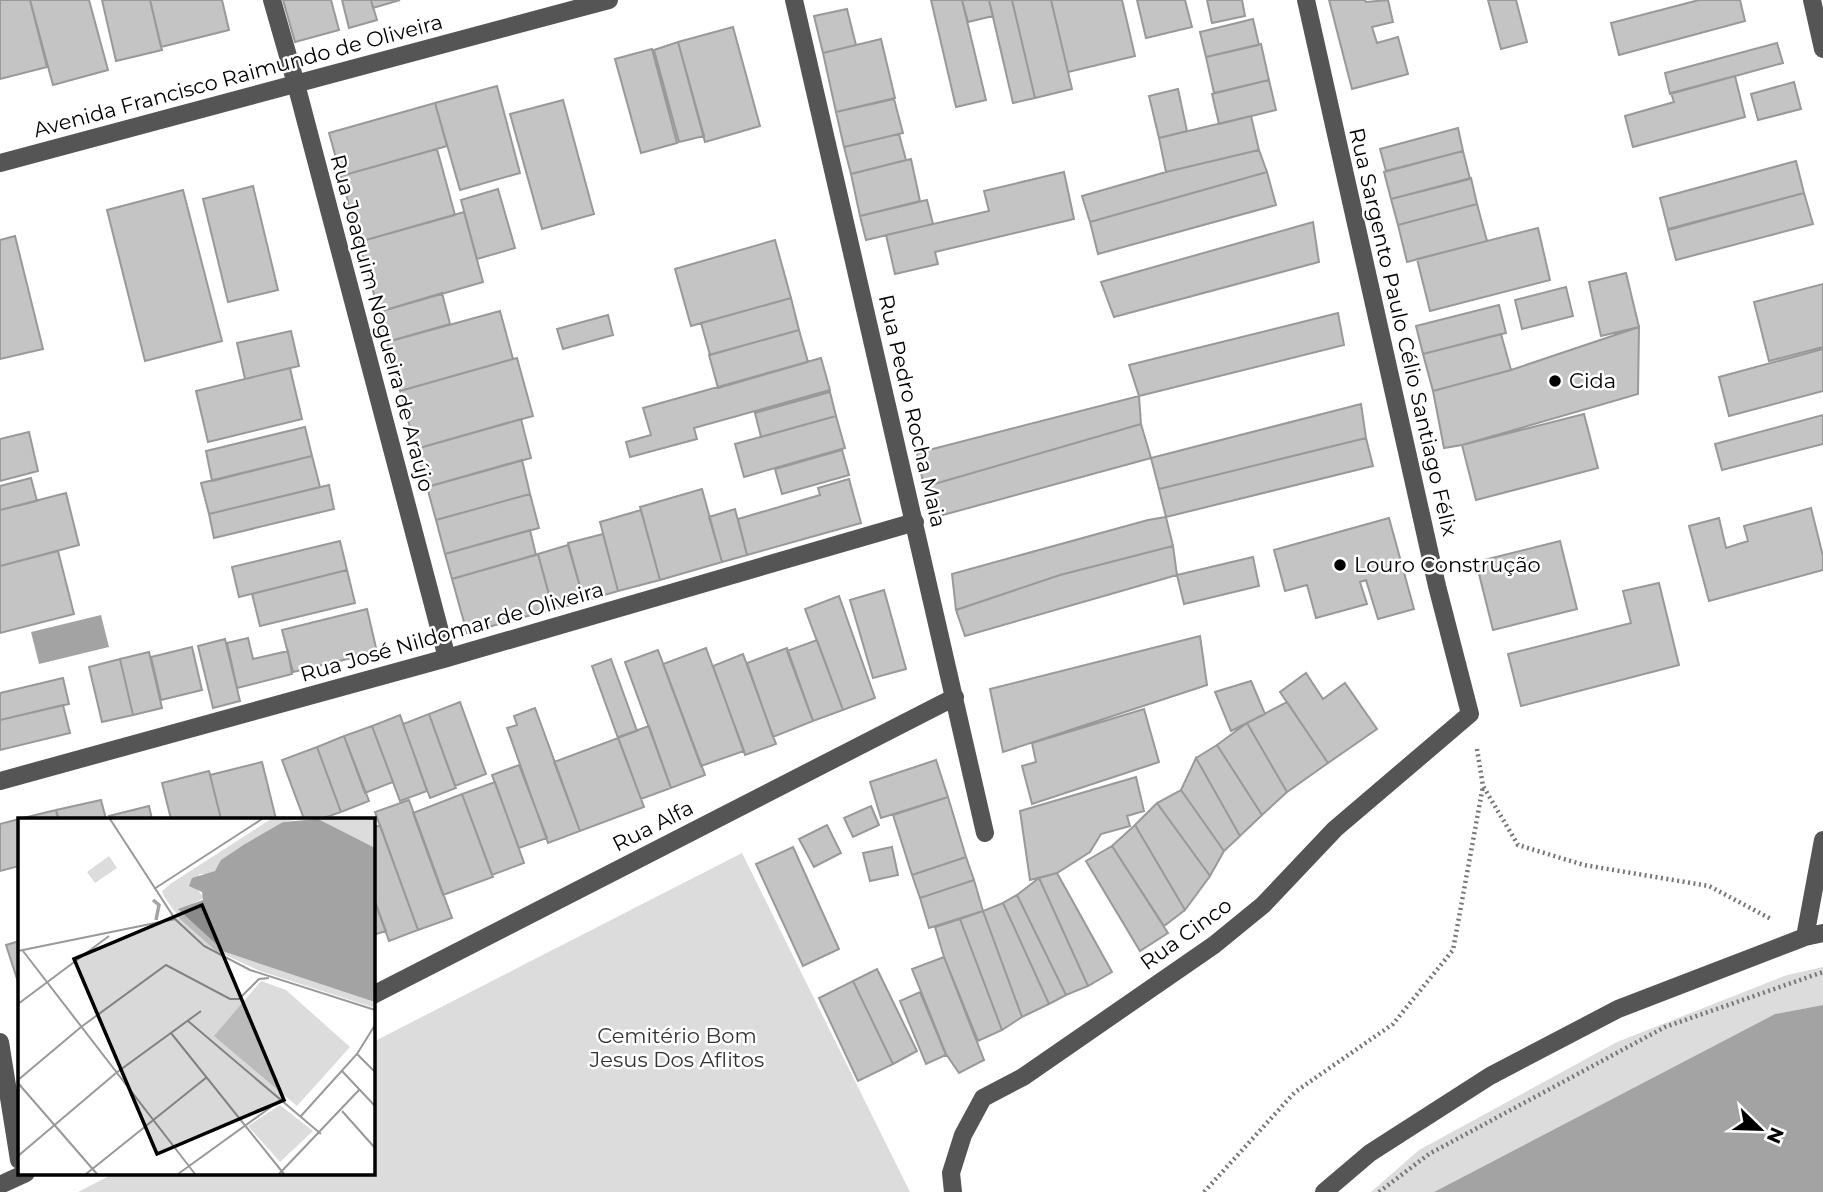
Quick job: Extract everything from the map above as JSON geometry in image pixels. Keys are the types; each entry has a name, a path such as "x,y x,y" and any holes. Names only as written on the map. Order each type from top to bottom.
{"street":[{"name":"Rua Joaquim Nogueira de Araújo","path":"272,0 447,659"},
{"name":"Avenida Francisco Raimundo de Oliveira","path":"0,163 610,0"},
{"name":"Rua Pedro Rocha Maia","path":"793,0 985,833"},
{"name":"Rua Sargento Paulo Célio Santiago Félix","path":"1306,0 1437,586 1470,714"},
{"path":"1812,0 1823,49"},
{"name":"Rua José Nildomar de Oliveira","path":"0,781 447,659 915,522"},
{"name":"Rua Alfa","path":"374,994 955,697"},
{"name":"Rua Cinco","path":"953,1192 951,1173 963,1135 983,1098 1023,1077 1214,945 1263,905 1335,829 1470,714"},
{"path":"1324,1192 1370,1153 1490,1076 1618,1009 1814,935 1823,840"},
{"path":"0,1042 18,1147"},
{"path":"0,1185 18,1173"}],"path":[{"path":"1470,714 1483,786 1518,845 1584,865 1709,886 1814,935"},
{"path":"1204,1192 1295,1093 1393,1024 1453,950 1483,786"},
{"path":"1379,1192 1429,1154 1665,1027 1823,972"}],"green space":[{"name":"Cemitério Bom Jesus Dos Aflitos","path":"742,853 910,1192 78,1192 113,1174 374,1174 374,1041"},
{"path":"1823,967 1823,1005 1775,1014 1434,1192 1371,1192 1419,1150 1617,1042 1787,975"}],"shaded area":[{"path":"101,615 109,647 39,664 31,632"},
{"path":"1823,1005 1823,1192 1434,1192 1775,1014"}],"building":[{"path":"0,0 30,0 47,67 0,79"},
{"path":"30,0 89,0 108,70 53,85"},
{"path":"102,0 150,0 162,50 116,61"},
{"path":"150,0 222,0 229,30 161,47"},
{"path":"283,0 331,0 339,30 295,42"},
{"path":"342,0 371,0 377,20 349,28"},
{"path":"371,0 400,0 373,8"},
{"path":"931,0 962,0 986,100 956,107"},
{"path":"962,0 989,0 993,16 968,22"},
{"path":"989,0 1012,0 1035,98 1013,103"},
{"path":"1012,0 1051,0 1072,89 1035,98"},
{"path":"1051,0 1122,0 1135,56 1068,72"},
{"path":"1137,0 1185,0 1192,27 1146,38"},
{"path":"1207,0 1242,0 1245,16 1212,23"},
{"path":"1329,0 1388,0 1393,22 1372,27 1377,43 1398,37 1408,74 1352,89"},
{"path":"1488,0 1516,0 1527,42 1501,49"},
{"path":"1699,0 1740,0 1745,21 1619,55 1611,23"},
{"path":"847,9 856,45 823,53 814,16"},
{"path":"1253,19 1259,45 1206,57 1200,32"},
{"path":"733,27 760,126 705,142 678,42"},
{"path":"881,39 895,98 836,112 823,53"},
{"path":"678,42 704,136 679,142 654,50"},
{"path":"1777,43 1783,63 1670,94 1665,73"},
{"path":"1261,44 1269,80 1214,93 1206,57"},
{"path":"652,49 677,143 641,153 615,59"},
{"path":"1735,76 1745,117 1633,147 1625,116 1674,102 1671,93"},
{"path":"1269,80 1276,110 1219,124 1212,94"},
{"path":"1794,82 1801,109 1758,120 1751,94"},
{"path":"497,86 520,173 460,190 435,103"},
{"path":"1178,89 1187,131 1159,138 1149,96"},
{"path":"894,99 903,133 844,147 836,112"},
{"path":"563,100 594,214 542,229 510,114"},
{"path":"435,103 447,146 341,176 329,133"},
{"path":"1251,116 1259,150 1166,172 1159,138"},
{"path":"1458,128 1463,151 1386,171 1380,149"},
{"path":"899,134 906,160 851,174 844,147"},
{"path":"437,149 455,215 359,242 341,176"},
{"path":"1259,150 1267,172 1090,222 1082,196"},
{"path":"1463,151 1470,179 1391,199 1384,172"},
{"path":"911,159 920,201 860,216 851,174"},
{"path":"1796,161 1804,193 1668,229 1660,198"},
{"path":"1064,172 1074,219 935,252 938,264 895,274 886,235 989,211 984,191"},
{"path":"1267,172 1276,205 1098,254 1090,222"},
{"path":"1471,178 1477,204 1398,225 1391,199"},
{"path":"253,186 278,290 228,302 203,199"},
{"path":"498,189 515,248 477,259 461,200"},
{"path":"183,190 222,341 145,361 107,210"},
{"path":"1804,193 1813,224 1676,260 1668,230"},
{"path":"927,200 933,224 866,240 860,216"},
{"path":"1477,204 1487,241 1407,262 1398,225"},
{"path":"464,212 483,282 379,312 359,242"},
{"path":"1313,222 1319,262 1114,317 1101,282"},
{"path":"1538,228 1550,280 1430,311 1417,259"},
{"path":"15,236 43,349 0,359 0,240"},
{"path":"775,240 791,298 691,326 675,269"},
{"path":"1626,273 1639,327 1601,336 1589,282"},
{"path":"1823,284 1823,347 1769,361 1754,302"},
{"path":"1566,287 1573,316 1522,329 1515,300"},
{"path":"442,293 450,324 387,342 379,312"},
{"path":"791,298 799,330 710,355 701,323"},
{"path":"1499,305 1506,333 1423,354 1416,326"},
{"path":"500,311 513,359 400,391 387,342"},
{"path":"1338,313 1344,345 1139,396 1129,365"},
{"path":"608,315 613,335 563,349 557,329"},
{"name":"Cida","path":"1639,327 1638,394 1444,448 1433,391 1511,370"},
{"path":"799,330 808,362 718,388 709,355"},
{"path":"291,331 299,366 245,379 237,343"},
{"path":"1501,334 1511,370 1433,391 1423,354"},
{"path":"1823,349 1823,391 1729,416 1719,377"},
{"path":"517,358 533,416 416,449 400,391"},
{"path":"821,358 830,390 694,428 697,439 630,457 626,442 651,435 643,408"},
{"path":"290,368 302,419 208,442 196,391"},
{"path":"830,392 836,416 761,437 755,413"},
{"path":"1139,396 1141,424 924,487 917,453"},
{"path":"1361,404 1366,438 1159,489 1151,458"},
{"path":"1584,414 1598,468 1476,500 1462,445"},
{"path":"1823,415 1823,444 1722,470 1715,444"},
{"path":"836,416 845,448 744,477 735,444"},
{"path":"521,419 531,458 427,487 416,449"},
{"path":"1141,424 1151,458 932,518 924,487"},
{"path":"305,427 312,456 212,481 206,451"},
{"path":"29,432 38,471 0,481 0,439"},
{"path":"1366,438 1373,466 1166,517 1159,489"},
{"path":"842,450 849,475 782,494 775,469"},
{"path":"312,456 320,487 209,514 201,483"},
{"path":"522,460 530,494 436,520 427,487"},
{"path":"31,478 37,501 0,510 0,486"},
{"path":"849,479 861,523 747,555 738,519 820,495 818,488"},
{"path":"329,485 334,509 214,538 209,514"},
{"path":"702,489 722,562 660,580 640,507"},
{"path":"66,493 79,545 0,566 0,510"},
{"path":"530,494 539,528 445,554 436,520"},
{"path":"1811,508 1823,556 1823,570 1709,601 1689,526 1719,518 1726,548 1748,541 1744,526"},
{"path":"735,509 747,555 722,562 709,517"},
{"path":"641,510 660,580 618,591 600,522"},
{"path":"1166,517 1173,546 1060,575 956,610 952,574"},
{"name":"Louro Construção","path":"1389,518 1414,609 1378,619 1366,580 1360,582 1367,604 1316,618 1307,585 1285,591 1274,550"},
{"path":"530,530 536,555 452,579 445,554"},
{"path":"603,534 618,591 584,601 568,543"},
{"path":"340,541 347,570 239,597 232,567"},
{"path":"1560,541 1577,609 1493,630 1476,562"},
{"path":"568,545 584,601 553,610 538,554"},
{"path":"1173,546 1177,575 965,636 956,610 1060,575"},
{"path":"58,551 74,614 0,633 0,566"},
{"path":"538,554 553,609 467,633 452,579"},
{"path":"1253,557 1259,586 1184,604 1177,575"},
{"path":"347,570 355,603 260,626 252,594"},
{"path":"1659,583 1679,665 1521,706 1508,654 1631,623 1623,591"},
{"path":"884,590 906,669 873,678 850,600"},
{"path":"839,596 875,698 843,710 805,609"},
{"path":"367,609 377,652 293,672 282,630"},
{"path":"1200,636 1207,685 1003,752 990,689"},
{"path":"248,638 253,659 288,651 292,674 237,688 227,643"},
{"path":"225,639 240,701 213,708 198,646"},
{"path":"817,640 843,710 813,721 787,651"},
{"path":"192,647 202,690 161,700 151,657"},
{"path":"706,648 744,751 701,766 663,664"},
{"path":"787,648 813,721 773,737 747,663"},
{"path":"658,650 705,775 671,788 625,662"},
{"path":"149,652 162,708 133,715 120,659"},
{"path":"743,654 776,744 745,755 713,666"},
{"path":"120,659 133,715 102,722 89,667"},
{"path":"611,659 637,731 618,738 592,666"},
{"path":"1306,673 1323,699 1345,683 1377,729 1328,763 1280,692"},
{"path":"63,678 69,704 0,720 0,693"},
{"path":"1251,681 1265,714 1231,731 1215,692"},
{"path":"460,702 486,774 455,786 429,714"},
{"path":"1287,702 1328,763 1287,792 1247,723"},
{"path":"63,705 70,733 0,750 0,720"},
{"path":"535,708 580,831 548,843 507,728 517,725 514,716"},
{"path":"1144,709 1159,762 1032,804 1022,766 1036,762 1032,743"},
{"path":"429,714 456,788 430,798 403,724"},
{"path":"400,715 427,791 400,801 372,726"},
{"path":"1247,723 1287,792 1262,815 1217,745"},
{"path":"372,726 393,782 365,793 344,736"},
{"path":"649,726 671,788 641,799 618,737"},
{"path":"344,736 369,801 341,812 317,747"},
{"path":"618,738 644,807 580,831 554,762"},
{"path":"1217,745 1262,815 1240,836 1196,758"},
{"path":"317,747 341,812 324,818 304,818 282,760"},
{"path":"1196,758 1240,836 1224,851 1181,790"},
{"path":"936,760 948,797 881,818 870,782"},
{"path":"262,762 276,818 221,818 210,775"},
{"path":"519,765 547,838 519,848 492,775"},
{"path":"209,771 221,818 171,818 162,783"},
{"path":"1136,777 1144,811 1127,816 1130,826 1101,834 1090,852 1057,873 1030,880 1020,811"},
{"path":"495,782 524,863 492,875 462,794"},
{"path":"1181,790 1224,851 1210,876 1157,803"},
{"path":"462,794 493,877 443,895 413,813"},
{"path":"948,797 966,857 912,875 893,815"},
{"path":"101,800 106,818 59,818 56,810"},
{"path":"409,800 452,918 418,930 375,812"},
{"path":"1157,803 1210,876 1185,910 1135,825"},
{"path":"149,806 152,818 110,818 109,816"},
{"path":"871,806 879,825 853,837 844,818"},
{"path":"56,810 58,818 23,818"},
{"path":"18,819 18,866 0,871 0,824"},
{"path":"380,825 418,930 389,941 374,899 374,828"},
{"path":"827,825 841,853 814,867 799,839"},
{"path":"1135,825 1185,910 1164,926 1112,846"},
{"path":"1112,846 1168,933 1140,951 1086,861"},
{"path":"793,847 839,949 803,966 756,864"},
{"path":"892,847 898,875 870,881 863,853"},
{"path":"966,857 974,880 920,898 912,875"},
{"path":"1057,873 1112,972 1088,986 1039,878"},
{"path":"1039,878 1088,986 1066,995 1017,895"},
{"path":"974,880 983,911 929,928 920,898"},
{"path":"1017,895 1066,995 1049,1004 1003,903"},
{"path":"374,899 386,931 374,935"},
{"path":"1003,903 1049,1004 1022,1017 983,911"},
{"path":"983,911 1022,1017 1002,1030 960,919"},
{"path":"960,919 1002,1030 978,1041 944,957 935,927"},
{"path":"18,941 18,982 6,945"},
{"path":"944,957 984,1060 959,1073 946,1054 912,969"},
{"path":"877,969 917,1051 893,1064 853,981"},
{"path":"853,981 893,1064 858,1081 819,998"},
{"path":"920,992 946,1055 926,1064 900,1001"}],"place":[{"name":"Cida","path":"1555,381"},
{"name":"Louro Construção","path":"1340,565"}]}
